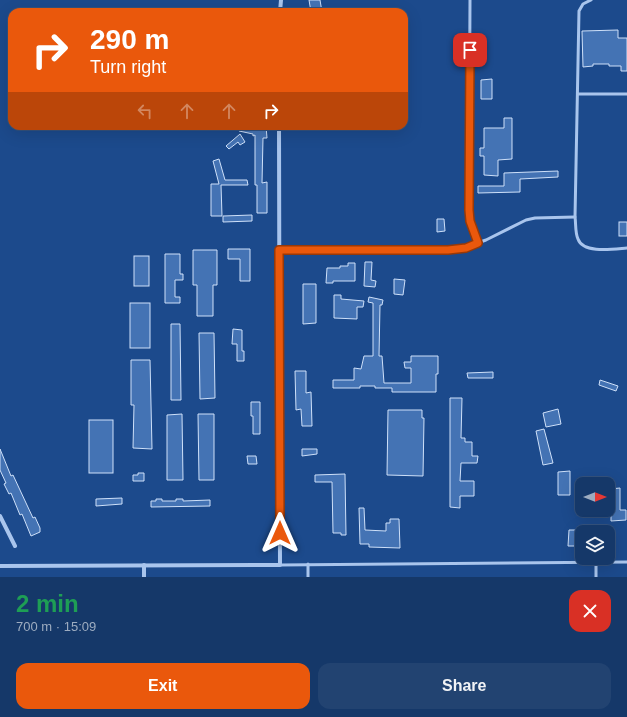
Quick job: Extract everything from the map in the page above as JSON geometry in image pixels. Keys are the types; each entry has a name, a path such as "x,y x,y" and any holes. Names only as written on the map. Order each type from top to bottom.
{"street":[{"path":"0,566 280,565 279,130"},
{"path":"0,516 15,546"},
{"path":"144,565 144,577"}],"lane":[{"path":"470,0 469,210 470,221 478,243"},
{"path":"591,0 583,4 579,11 575,217 577,238 581,244 592,249 627,248"},
{"path":"578,94 627,94"},
{"path":"279,250 448,250 466,248 526,220 535,218 575,217"},
{"path":"280,565 575,562"},
{"path":"615,562 627,562"},
{"path":"308,564 308,577"},
{"path":"596,565 596,577"}],"building":[{"path":"309,0 320,0 321,8 310,8"},
{"path":"618,30 618,38 627,38 627,71 621,71 621,66 609,66 609,64 593,64 593,66 583,67 582,31"},
{"path":"492,79 492,99 481,99 481,80"},
{"path":"504,118 512,118 512,159 498,160 498,176 484,175 484,156 480,156 480,148 484,148 484,128 504,128"},
{"path":"266,130 267,138 263,138 262,183 267,182 267,213 257,213 257,185 255,185 255,135 253,136 253,134 239,131"},
{"path":"240,134 245,142 240,145 238,142 229,149 226,146"},
{"path":"219,159 225,180 247,180 248,185 221,185 222,216 211,216 211,184 219,184 213,161"},
{"path":"558,171 558,177 520,179 520,192 478,193 478,186 504,186 504,173"},
{"path":"252,215 252,221 223,222 223,216"},
{"path":"437,219 444,219 445,231 437,232"},
{"path":"619,222 627,222 627,236 619,236"},
{"path":"228,249 250,249 250,281 240,281 240,259 228,259"},
{"path":"193,250 217,250 217,285 213,285 213,316 197,316 197,285 193,285"},
{"path":"165,254 180,254 180,274 183,274 183,280 175,280 175,297 180,297 180,303 165,303"},
{"path":"134,256 149,256 149,286 134,286"},
{"path":"365,262 372,262 371,280 376,281 375,287 364,286"},
{"path":"348,263 355,263 355,281 333,281 333,283 326,283 327,268 340,268 340,266 348,266"},
{"path":"394,279 405,280 403,295 394,294"},
{"path":"303,284 316,284 316,323 303,324"},
{"path":"334,295 341,295 341,299 364,301 363,307 357,307 357,319 334,318"},
{"path":"369,297 383,300 382,305 380,305 379,356 382,356 384,383 411,383 411,368 405,368 404,362 411,362 411,356 438,356 436,392 392,392 392,388 375,388 375,386 360,386 360,388 333,388 333,380 354,380 354,368 361,369 364,356 373,356 373,303 368,302"},
{"path":"130,303 150,303 150,348 130,348"},
{"path":"171,324 180,324 181,400 171,400"},
{"path":"233,329 242,330 242,351 244,351 244,361 237,361 237,344 232,344"},
{"path":"199,333 214,333 215,398 200,399"},
{"path":"131,360 150,360 152,449 133,448 134,405 131,405"},
{"path":"295,371 306,371 306,393 311,392 312,426 302,426 301,409 296,410"},
{"path":"493,372 493,378 468,378 467,373"},
{"path":"600,380 618,386 616,391 599,385"},
{"path":"450,398 462,398 461,438 465,438 465,442 472,442 472,456 478,456 477,463 461,463 460,481 474,481 474,496 460,496 460,508 450,507"},
{"path":"251,402 260,402 260,434 253,434"},
{"path":"558,409 561,424 546,427 543,413"},
{"path":"388,410 422,410 422,418 424,418 423,476 387,475"},
{"path":"182,414 183,480 167,480 167,415"},
{"path":"198,414 214,414 214,480 199,480"},
{"path":"89,420 113,420 113,473 89,473"},
{"path":"544,429 553,463 543,465 536,431"},
{"path":"0,449 11,476 13,475 33,518 35,517 40,528 40,532 31,536 22,514 20,515 11,493 9,494 4,484 6,483 0,470"},
{"path":"302,449 317,449 317,454 302,456"},
{"path":"247,456 256,456 257,464 248,464"},
{"path":"570,471 570,495 558,495 558,472"},
{"path":"138,473 144,473 144,481 133,481 133,475 138,475"},
{"path":"345,474 346,535 341,535 341,533 333,533 332,482 315,482 315,475"},
{"path":"615,488 620,488 620,510 626,510 626,520 611,521 611,517 615,517"},
{"path":"122,498 122,504 96,506 96,499"},
{"path":"156,499 162,499 162,501 176,501 176,499 183,499 183,501 210,500 210,506 151,507 151,501 156,501"},
{"path":"359,508 364,508 365,530 386,531 386,523 390,523 390,519 399,519 400,548 369,547 369,544 360,544"},
{"path":"569,530 575,530 575,546 568,546"}],"route":[{"path":"280,533 279,250 448,250 466,248 478,243 470,221 469,210 470,50"}]}
